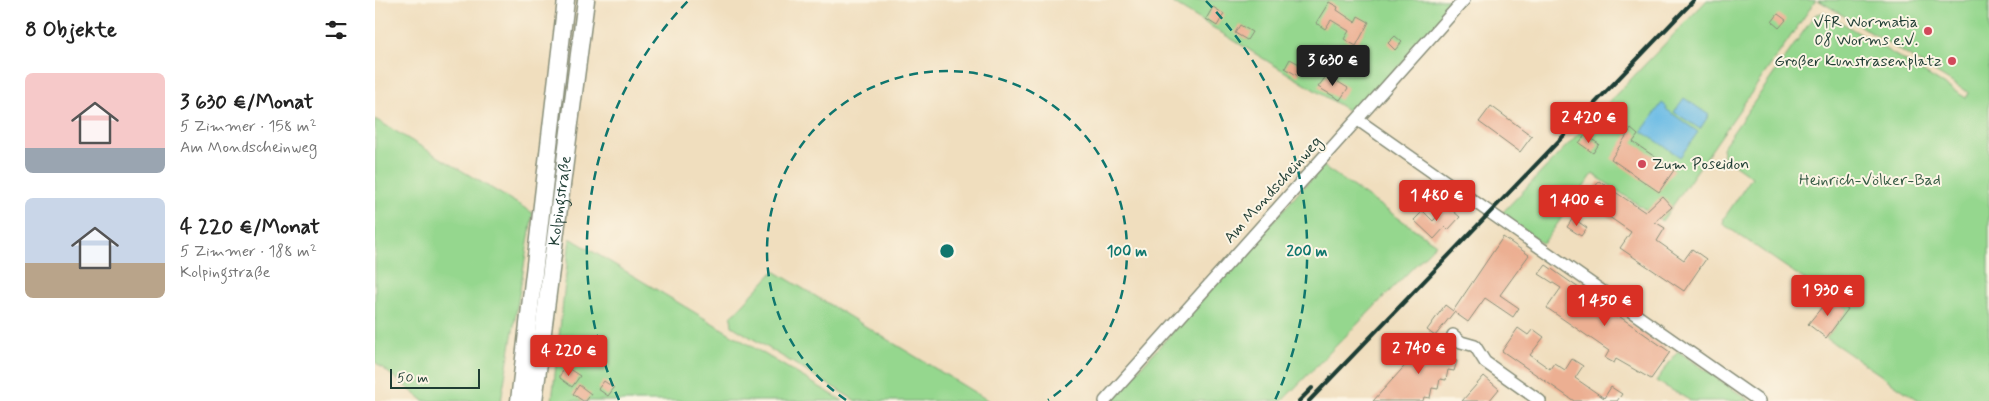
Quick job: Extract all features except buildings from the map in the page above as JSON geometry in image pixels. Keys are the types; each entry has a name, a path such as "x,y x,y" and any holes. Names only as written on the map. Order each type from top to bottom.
{"main road":[{"name":"Kolpingstraße","path":"519,401 566,0"},
{"name":"Kolpingstraße","path":"534,401 585,0"}],"street":[{"name":"Am Mondscheinweg","path":"1105,401 1464,0"},
{"path":"1358,120 1759,401"},
{"path":"1453,335 1461,342 1475,346 1485,362 1540,401"}],"green space":[{"path":"1168,0 1459,0 1363,107 1347,110"},
{"path":"1707,0 1816,0 1662,221 1593,174 1543,244 1501,214"},
{"name":"Heinrich-Völker-Bad","path":"1818,0 1989,0 1989,401 1919,401 1826,338 1848,309 1723,224 1724,218 1752,177 1724,157 1722,148 1815,15 1824,12 1966,98 1969,93"},
{"path":"375,119 533,213 501,401 424,401 375,362"},
{"path":"1323,166 1436,244 1282,401 1110,401"},
{"path":"570,238 843,401 552,401"},
{"path":"774,271 989,401 856,401 732,326 731,317"},
{"path":"1678,351 1750,401 1691,401 1656,381"}],"water":[{"path":"1684,98 1709,115 1700,129 1674,112"},
{"path":"1662,103 1667,107 1666,109 1698,132 1680,157 1642,131"}],"railway":[{"path":"1309,401 1694,0"},
{"path":"1299,401 1312,388"}],"place":[{"name":"VfR Wormatia 08 Worms e.V.","path":"1928,31"},
{"name":"Großer Kunstrasenplatz","path":"1952,61"},
{"name":"Zum Poseidon","path":"1642,164"}]}
